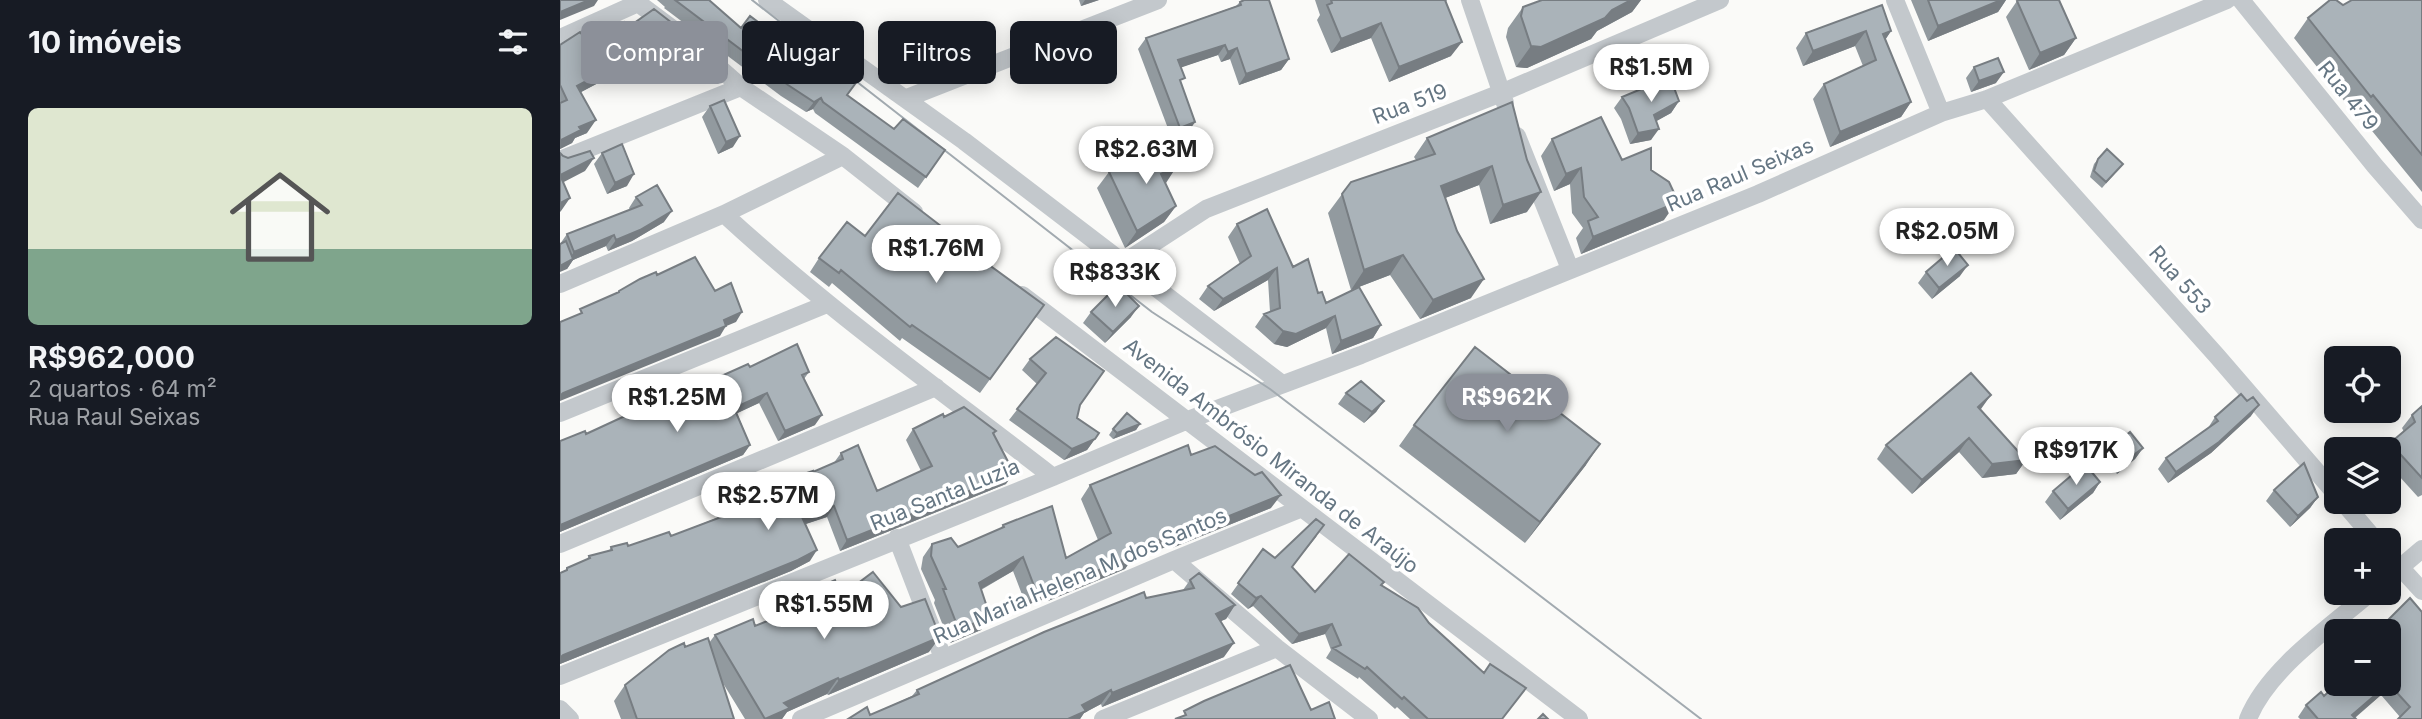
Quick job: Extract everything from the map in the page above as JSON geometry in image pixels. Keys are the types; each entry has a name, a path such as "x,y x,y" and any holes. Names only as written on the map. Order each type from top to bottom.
{"street":[{"path":"768,0 907,99 1123,263 1276,387"},
{"path":"907,99 1158,0"},
{"path":"1470,0 1501,93 1570,270"},
{"name":"Rua 519","path":"1123,263 1206,209 1501,93 1720,0"},
{"path":"1895,0 1941,113"},
{"name":"Rua Raul Seixas","path":"1276,387 1758,194 1941,113 1987,99 2227,0"},
{"name":"Rua 479","path":"2241,0 2422,220"},
{"path":"560,38 636,1 690,41 741,87 843,156 925,221"},
{"path":"560,159 741,87"},
{"name":"Rua 553","path":"1987,99 2324,480"},
{"path":"560,284 724,214 843,156"},
{"path":"724,214 827,304 1053,477"},
{"name":"Avenida Ambrósio Miranda de Araújo","path":"1012,287 1579,719"},
{"path":"560,413 827,304"},
{"path":"560,544 936,387"},
{"name":"Rua Santa Luzia","path":"560,676 1188,420 1276,387"},
{"name":"Rua Maria Helena M dos Santos","path":"801,719 1174,559 1300,509"},
{"path":"2353,514 2365,528"},
{"path":"897,538 943,658"},
{"path":"2401,562 2422,549"},
{"path":"1174,559 1277,648 1369,719"},
{"path":"2401,574 2422,591"},
{"path":"2248,719 2256,700 2296,655 2356,605"},
{"path":"1103,719 1277,648"},
{"path":"560,709 570,719"}],"building":[{"path":"560,0 589,0 560,12"},
{"path":"675,0 709,0 742,27 742,50 728,40 728,21 703,21"},
{"path":"1269,0 1289,59 1246,74 1237,48 1228,52 1225,45 1178,60 1185,78 1180,80 1195,122 1180,128 1146,38 1241,5 1240,2"},
{"path":"1331,0 1445,0 1462,42 1399,67 1381,23 1341,39 1327,5 1332,3"},
{"path":"1542,0 1631,0 1612,10 1605,18 1541,47 1531,46 1521,16 1523,7"},
{"path":"1928,0 2001,0 1938,26"},
{"path":"2059,0 2076,38 2040,53 2017,1"},
{"path":"2330,0 2336,0 2343,5 2352,0 2422,0 2422,155 2373,95 2371,97 2308,18"},
{"path":"1882,5 1891,31 1883,34 1911,102 1840,132 1824,84 1876,60 1866,31 1813,51 1806,33"},
{"path":"654,9 670,21 637,21"},
{"path":"580,32 581,84 577,86 596,120 579,127 581,130 560,142 560,103 567,100 560,85 560,45"},
{"path":"1998,58 2004,72 1979,81 1974,67"},
{"path":"1670,77 1679,101 1654,115 1659,129 1638,133 1622,97"},
{"path":"855,84 847,95 894,129 903,119 945,150 926,177 821,98 814,102 788,85"},
{"path":"724,100 740,136 726,142 710,106"},
{"path":"1512,102 1527,160 1541,192 1503,205 1492,166 1441,186 1457,231 1484,279 1433,300 1403,255 1364,270 1342,194 1351,182 1435,154 1427,138"},
{"path":"1601,117 1622,160 1651,148 1651,170 1669,182 1677,199 1676,203 1593,237 1588,221 1598,217 1584,197 1581,168 1566,174 1552,139"},
{"path":"622,144 634,174 615,183 602,153"},
{"path":"1167,144 1177,166 1161,174 1176,206 1137,231 1109,172"},
{"path":"2107,149 2123,164 2106,182 2094,171 2098,159"},
{"path":"590,151 594,158 560,175 560,153 568,158"},
{"path":"560,175 570,198 560,203"},
{"path":"657,185 672,211 640,230 616,240 614,235 574,252 567,234 642,205 636,197"},
{"path":"898,193 950,233 948,235 1044,305 990,379 912,325 910,327 841,270 839,273 819,258 847,222 865,236"},
{"path":"1267,209 1293,267 1308,259 1318,293 1322,292 1326,303 1359,287 1381,325 1341,341 1335,316 1296,334 1283,331 1264,314 1280,308 1277,268 1223,299 1208,286 1251,256 1237,224"},
{"path":"566,241 573,259 560,266 560,244"},
{"path":"1954,248 1968,265 1939,288 1926,272"},
{"path":"695,257 715,291 731,283 742,312 724,320 726,326 560,396 560,322 582,313 580,309 619,292 640,279 656,272 657,275"},
{"path":"1118,285 1139,306 1113,332 1091,312"},
{"path":"1056,337 1104,371 1080,405 1077,418 1099,433 1095,439 1072,449 1017,409 1046,373 1030,359"},
{"path":"797,344 809,372 802,375 822,415 785,431 767,393 734,408 750,445 560,525 560,441 585,431 586,434 668,396 670,400"},
{"path":"1475,347 1600,444 1540,522 1414,425"},
{"path":"1971,373 1991,395 1978,407 2026,460 1992,464 1969,438 1922,480 1886,445"},
{"path":"1361,381 1384,401 1372,412 1346,393"},
{"path":"2241,394 2247,401 2253,397 2259,405 2219,442 2176,472 2166,458 2218,421 2215,417"},
{"path":"2422,406 2422,478 2401,455 2401,437 2397,437 2415,422 2412,415"},
{"path":"964,407 996,431 993,433 1014,473 847,540 834,506 802,517 817,550 560,658 560,573 567,568 590,558 589,556 612,550 611,547 627,543 628,546 669,532 671,536 740,510 737,503 755,494 753,487 769,482 771,485 813,472 843,459 841,453 858,445 877,491 932,466 913,429"},
{"path":"1127,413 1140,424 1117,433 1113,429"},
{"path":"2130,432 2143,448 2124,462 2112,447"},
{"path":"1188,445 1191,455 1215,446 1255,475 1262,472 1281,495 1182,535 1181,530 1133,552 1134,555 1057,588 1055,586 1036,591 1023,557 979,583 990,616 959,630 943,589 946,589 931,556 932,544 951,538 958,547 1004,527 1003,525 1052,506 1066,558 1111,533 1090,485"},
{"path":"2304,463 2318,497 2298,516 2274,490"},
{"path":"2085,464 2100,482 2068,509 2053,491"},
{"path":"1316,519 1324,525 1292,567 1315,592 1349,554 1384,582 1381,585 1418,608 1429,623 1484,673 1490,664 1526,688 1502,719 1428,719 1367,667 1365,669 1333,648 1341,645 1332,624 1299,634 1261,596 1256,598 1238,583 1263,549 1275,558"},
{"path":"873,572 901,607 925,599 940,637 784,703 790,708 765,719 715,635 753,619 755,626 790,612 786,602 835,580 841,596"},
{"path":"1199,573 1235,605 1216,614 1234,643 1112,693 1111,690 1082,705 1086,711 1068,719 848,719 867,707 870,715 919,694 917,690 1044,632 1144,592 1146,598 1194,588 1190,580"},
{"path":"2410,598 2422,612 2422,719 2398,719 2410,707 2400,696 2401,619 2389,619"},
{"path":"708,638 734,719 637,719 625,685 669,650 684,643 685,647"},
{"path":"1290,665 1311,710 1329,702 1335,719 1175,719 1186,715 1184,711 1204,701"},
{"path":"2321,692 2324,696 2374,696 2352,715 2356,719 2318,719 2306,705"}],"tram line":[{"path":"752,0 1152,312 1270,389 1701,719"}]}
